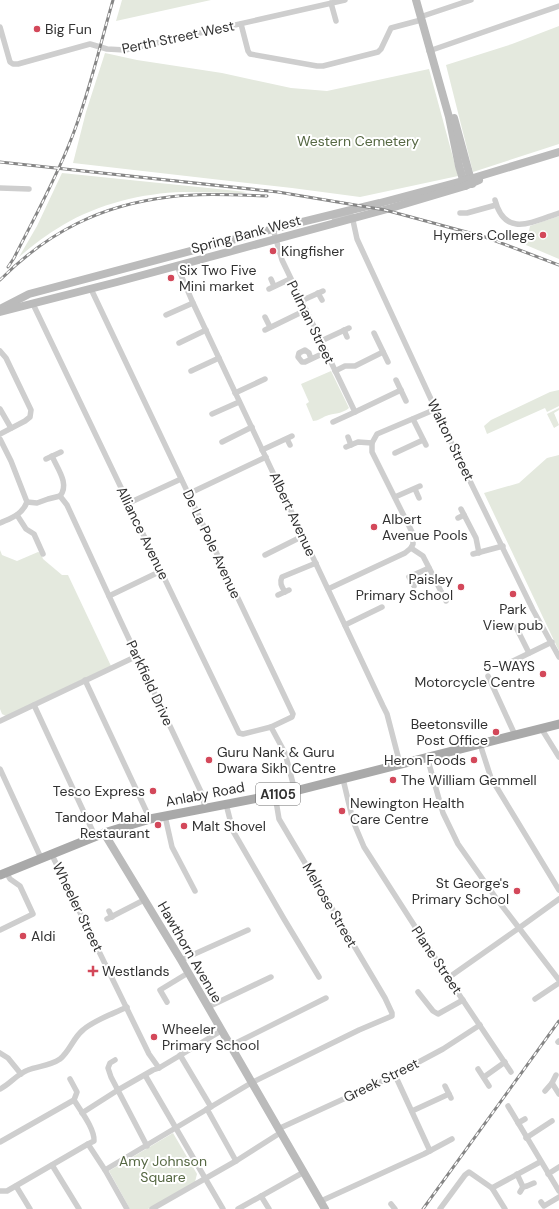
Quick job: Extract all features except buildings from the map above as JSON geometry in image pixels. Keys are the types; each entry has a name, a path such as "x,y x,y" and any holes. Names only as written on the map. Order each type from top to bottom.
{"main road":[{"name":"Anlaby Road","path":"2,874 51,853 150,819 295,791 559,724"}],"street":[{"name":"Perth Street West","path":"0,27 10,62 13,64 42,58 90,44 107,49 125,50 345,0"},
{"path":"416,0 429,51 468,182"},
{"path":"241,24 250,54 323,66 378,52 381,49 390,28 420,19 471,0"},
{"path":"331,3 336,21"},
{"path":"429,51 559,6"},
{"name":"Spring Bank West","path":"0,312 91,289 352,218 468,182 495,171 559,152"},
{"name":"Spring Bank West","path":"0,309 29,294 273,229 468,182"},
{"path":"0,188 29,189"},
{"path":"458,212 467,213 495,203 499,214 503,219 511,223 527,224 559,213"},
{"path":"312,220 330,219 348,215 352,216 352,218"},
{"name":"Walton Street","path":"352,218 357,238 436,409 533,610 559,657"},
{"name":"Pulman Street","path":"273,229 282,260 290,279 355,412"},
{"name":"Albert Avenue","path":"177,266 239,402 387,714 400,764"},
{"path":"271,279 274,286"},
{"path":"269,289 290,279"},
{"name":"De La Pole Avenue","path":"91,289 293,714 292,717 271,727"},
{"path":"301,301 321,292 322,300"},
{"path":"166,315 193,303"},
{"name":"Alliance Avenue","path":"33,304 126,498 131,502 130,507 239,733 243,734 271,727"},
{"path":"265,318 268,328 306,310"},
{"path":"321,341 346,329 347,337"},
{"path":"179,343 206,330"},
{"path":"374,333 388,362"},
{"path":"0,351 6,358 30,410 30,417 0,434"},
{"path":"311,359 326,352"},
{"path":"335,370 345,366 355,366 383,352"},
{"path":"191,371 219,358"},
{"path":"235,393 266,379"},
{"path":"396,380 406,401"},
{"path":"333,422 401,390"},
{"path":"212,414 239,402"},
{"path":"1,407 11,428"},
{"path":"328,589 406,553 411,548 413,544 413,534 372,452 372,443 378,434 436,409"},
{"path":"395,453 424,443 413,419"},
{"path":"222,442 252,427"},
{"path":"348,437 349,446 358,442 372,443"},
{"path":"262,450 289,438 290,445"},
{"path":"0,439 27,502 25,509 0,523"},
{"path":"46,459 61,452"},
{"path":"27,502 38,503 60,496 64,488 64,483 52,456"},
{"path":"188,494 266,457"},
{"path":"131,502 181,479"},
{"path":"395,497 417,487 419,498"},
{"name":"Parkfield Drive","path":"60,496 67,505 202,794 205,808"},
{"path":"458,518 463,512 476,538 476,553 503,546"},
{"path":"16,515 26,529 34,534 42,554"},
{"path":"265,555 303,536"},
{"path":"411,548 423,556 446,601"},
{"path":"278,595 287,591 280,584 282,577 316,563"},
{"path":"414,586 409,577 429,568"},
{"path":"109,596 161,571"},
{"path":"345,624 382,607"},
{"path":"516,627 528,653"},
{"path":"510,662 552,642"},
{"path":"0,721 137,656"},
{"path":"488,676 515,735"},
{"path":"85,680 150,819"},
{"path":"34,705 100,835"},
{"path":"271,727 285,753 295,791"},
{"path":"541,728 559,757"},
{"path":"480,744 491,778 559,890"},
{"path":"427,757 442,809 458,844 559,980"},
{"path":"0,769 41,858"},
{"name":"Plane Street","path":"343,779 353,821 364,847 448,978 511,1072"},
{"name":"Melrose Street","path":"251,1083 359,1030 392,1016 385,998 279,819 275,795"},
{"path":"226,804 233,831 284,920 319,977"},
{"path":"165,816 172,848 195,891"},
{"name":"Hawthorn Avenue","path":"100,835 144,900 181,960 323,1205"},
{"name":"Wheeler Street","path":"51,853 149,1054 158,1068"},
{"path":"0,930 33,914 20,886 2,874"},
{"path":"448,978 559,899"},
{"path":"109,911 110,918 144,900"},
{"path":"181,960 248,930"},
{"path":"167,1002 160,990 188,973"},
{"path":"208,1007 271,977"},
{"path":"535,999 559,983"},
{"path":"418,992 433,1012 438,1014 463,1000"},
{"path":"230,1046 326,998"},
{"path":"0,1090 28,1070 49,1065 59,1060 70,1050 82,1030 127,1007"},
{"name":"Greek Street","path":"152,1209 236,1161 279,1131 395,1075 443,1049 480,1025"},
{"path":"82,1113 118,1090 222,1031"},
{"path":"0,1053 8,1058 21,1074"},
{"path":"180,1055 236,1161"},
{"path":"110,1060 108,1068 147,1146"},
{"path":"484,1077 505,1062"},
{"path":"478,1069 489,1086"},
{"path":"145,1075 223,1209"},
{"path":"395,1075 430,1151"},
{"path":"545,1091 552,1083 556,1075"},
{"path":"0,1142 74,1100 78,1092 70,1079"},
{"path":"105,1170 251,1083"},
{"path":"552,1083 559,1094"},
{"path":"412,1111 450,1096 446,1086"},
{"path":"0,1190 6,1191 16,1186 94,1141 92,1130 74,1100"},
{"path":"508,1106 540,1162 559,1191"},
{"path":"518,1123 525,1119"},
{"path":"526,1138 552,1121"},
{"path":"323,1205 452,1139"},
{"path":"88,1144 105,1170 127,1209"},
{"path":"492,1188 540,1162"},
{"path":"52,1165 79,1209"},
{"path":"548,1174 559,1167"},
{"path":"238,1209 304,1172"},
{"path":"440,1209 465,1175 469,1172 492,1188 502,1208"},
{"path":"517,1174 521,1189 534,1183"},
{"path":"16,1186 30,1209"},
{"path":"262,1196 269,1209"},
{"path":"541,1202 544,1206 559,1197"}],"green space":[{"path":"122,0 211,0 116,21"},
{"path":"559,26 559,144 473,172 446,65 512,44"},
{"name":"Western Cemetery","path":"105,53 137,60 222,73 291,88 327,91 429,69 458,176 360,197 73,163 86,112"},
{"path":"62,173 247,192 168,193 137,197 121,201 91,211 63,225 40,240 19,257 37,226"},
{"name":"Hymers College","path":"559,216 559,259 526,245 530,226"},
{"path":"331,371 349,408 313,421 306,404 309,402 301,384"},
{"path":"559,390 559,406 547,412 545,408 487,434 484,426 491,420 550,392"},
{"path":"559,408 559,410 554,413 559,425 554,428 547,414"},
{"path":"559,455 559,651 484,493 519,483 547,458"},
{"path":"0,550 2,555 17,561 38,552 41,553 43,559 62,575 68,575 111,666 6,716 2,714 0,709"},
{"name":"Amy Johnson Square","path":"173,1133 197,1174 195,1182 148,1209 130,1209 109,1171"}],"railway":[{"path":"8,267 14,258 59,168 72,137 89,87 113,0"},
{"path":"0,162 278,192 385,210 485,237 559,265"},
{"path":"0,280 37,248 57,235 98,214 144,201 169,197 193,195 267,196"},
{"path":"423,1209 559,1021"}],"place":[{"name":"Big Fun","path":"37,29"},
{"name":"Hymers College","path":"543,235"},
{"name":"Kingfisher","path":"273,251"},
{"name":"Six Two Five Mini market","path":"171,278"},
{"name":"Albert Avenue Pools","path":"374,527"},
{"name":"Paisley Primary School","path":"461,587"},
{"name":"Park View pub","path":"513,594"},
{"name":"5-WAYS Motorcycle Centre","path":"543,674"},
{"name":"Beetonsville Post Office","path":"496,732"},
{"name":"Guru Nank & Guru Dwara Sikh Centre","path":"209,760"},
{"name":"Heron Foods","path":"474,760"},
{"name":"The William Gemmell","path":"393,780"},
{"name":"Tesco Express","path":"153,791"},
{"name":"Newington Health Care Centre","path":"342,811"},
{"name":"Tandoor Mahal Restaurant","path":"158,825"},
{"name":"Malt Shovel","path":"184,826"},
{"name":"St George's Primary School","path":"517,891"},
{"name":"Aldi","path":"23,936"},
{"name":"Westlands","path":"93,971"},
{"name":"Wheeler Primary School","path":"154,1037"}]}
